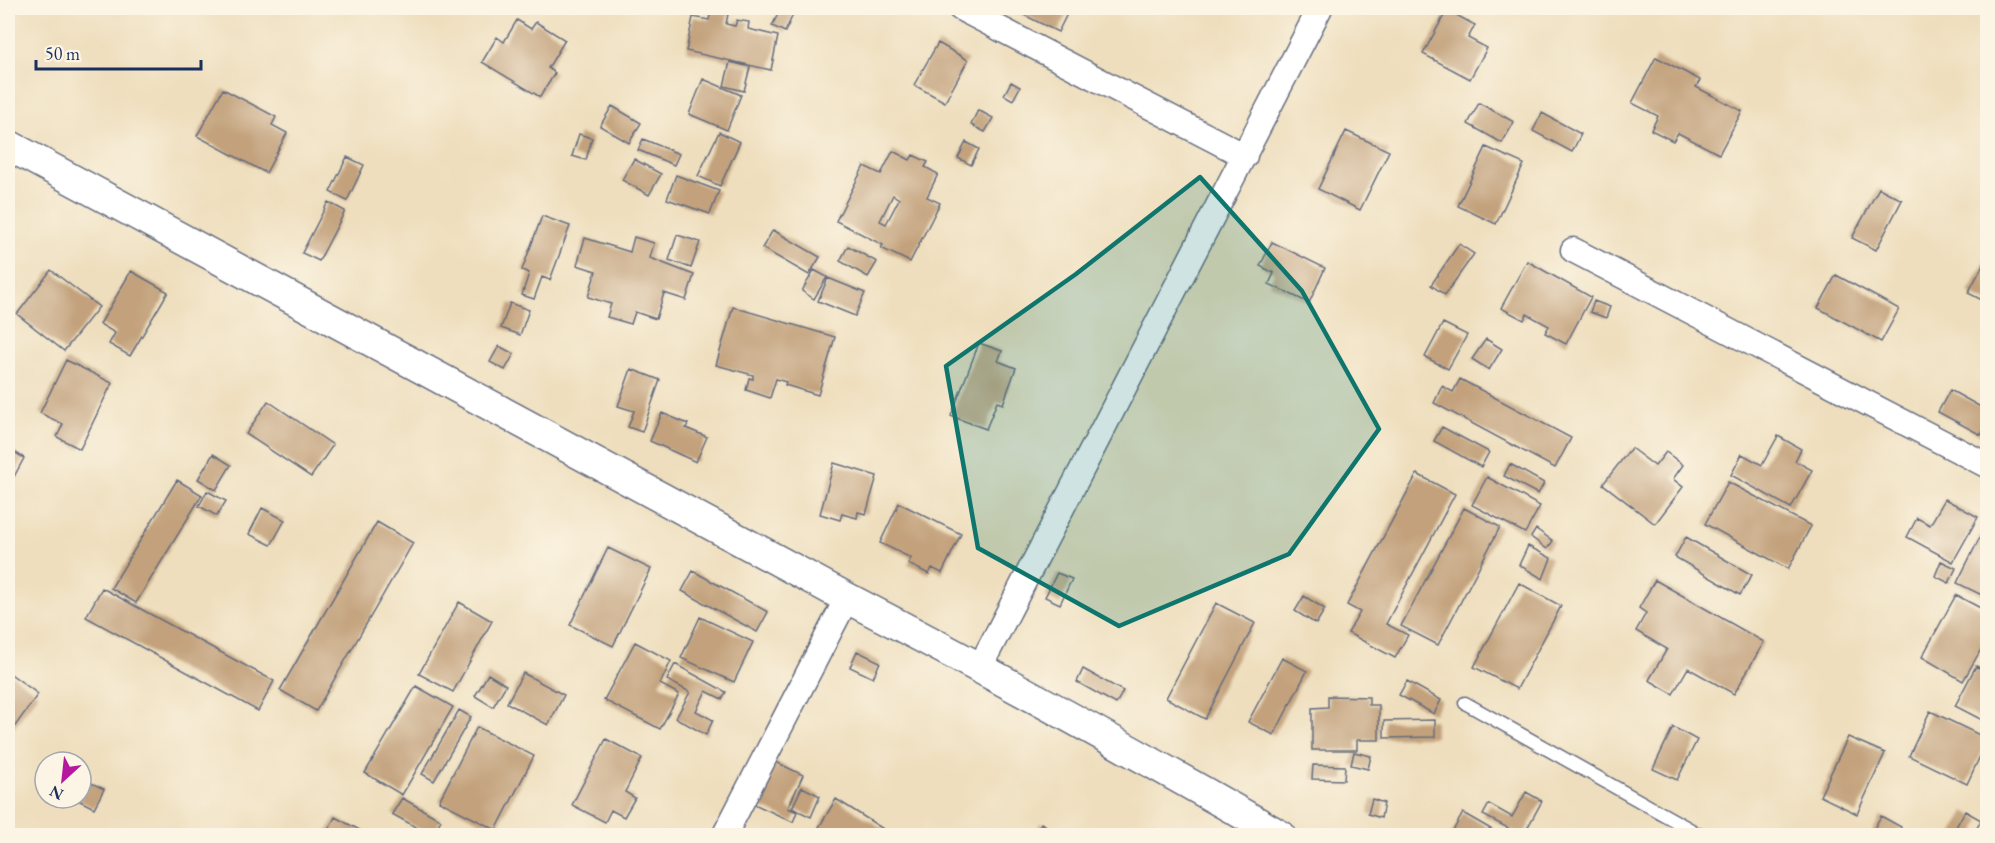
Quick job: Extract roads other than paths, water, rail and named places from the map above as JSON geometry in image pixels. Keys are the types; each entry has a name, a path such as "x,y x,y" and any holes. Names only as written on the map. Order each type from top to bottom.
{"street":[{"path":"960,8 1245,156"},
{"path":"980,667 1320,8"},
{"path":"8,145 847,598 980,667 1107,736 1281,836"},
{"path":"1573,250 1988,466"},
{"path":"724,836 847,598"}],"lane":[{"path":"1465,703 1702,836"}]}
